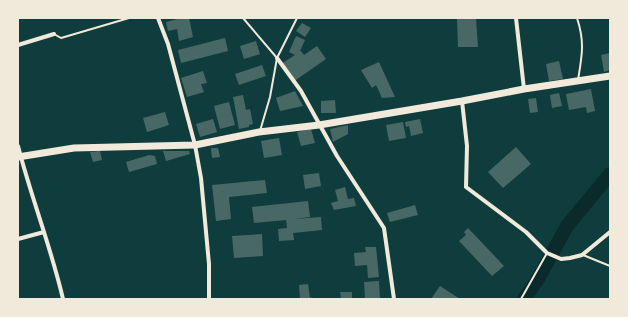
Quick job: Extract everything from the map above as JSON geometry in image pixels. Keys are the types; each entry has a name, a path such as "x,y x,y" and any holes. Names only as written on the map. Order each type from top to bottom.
{"highway":[{"path":"19,157 74,148 195,145 260,132 319,125 524,89 610,76"}],"street":[{"path":"158,18 168,44 195,145 201,178 208,256 208,299"},
{"path":"516,18 524,89"},
{"path":"18,45 54,34"},
{"path":"277,58 301,91 337,156 384,228 394,299"},
{"path":"462,101 467,146 466,187 526,232 549,253 561,259 582,255 610,232"},
{"path":"18,146 19,157 44,232 63,299"},
{"path":"18,239 44,232"}],"lane":[{"path":"54,34 62,38 129,18"},
{"path":"243,18 277,58"},
{"path":"260,132 270,97 277,58 297,18"},
{"path":"577,18 582,41 582,54 578,81"},
{"path":"521,299 549,253"},
{"path":"582,255 610,266"}],"building":[{"path":"181,18 189,18 193,37 179,41 177,29 168,31 166,22"},
{"path":"457,18 476,18 478,47 458,47"},
{"path":"302,23 311,28 305,37 296,31"},
{"path":"296,36 305,40 300,51 304,55 317,46 326,59 293,82 281,64 295,55 289,52"},
{"path":"225,38 228,51 181,63 178,50"},
{"path":"256,41 260,54 244,59 240,46"},
{"path":"610,53 610,70 604,72 601,55"},
{"path":"559,61 563,79 549,81 546,64"},
{"path":"379,62 395,97 382,98 376,85 372,88 361,70"},
{"path":"262,65 266,76 239,85 235,74"},
{"path":"203,71 207,83 201,84 204,92 187,97 181,78"},
{"path":"591,89 595,111 587,113 586,107 569,110 566,94"},
{"path":"295,91 303,106 280,111 276,98"},
{"path":"559,93 562,106 552,108 550,95"},
{"path":"243,95 246,110 250,109 253,124 249,125 249,127 239,129 233,97"},
{"path":"536,98 538,112 530,113 528,99"},
{"path":"335,100 336,113 321,113 321,101"},
{"path":"229,102 235,125 220,129 214,106"},
{"path":"165,112 169,125 147,132 143,118"},
{"path":"213,119 217,132 200,137 196,124"},
{"path":"420,119 423,133 411,136 409,126 406,127 405,122"},
{"path":"403,122 406,138 389,141 386,125"},
{"path":"348,125 348,134 333,142 330,129"},
{"path":"311,129 315,143 301,146 297,132"},
{"path":"279,138 282,155 264,158 261,141"},
{"path":"516,147 531,164 503,188 488,172"},
{"path":"211,148 218,148 220,157 212,158"},
{"path":"100,151 102,160 93,162 90,152"},
{"path":"163,151 189,151 190,154 166,161"},
{"path":"149,155 155,156 157,164 129,172 126,162"},
{"path":"319,173 321,186 305,189 303,175"},
{"path":"265,180 267,193 229,197 231,219 216,221 212,185"},
{"path":"345,187 348,199 354,198 356,206 334,210 331,203 338,201 335,190"},
{"path":"308,201 310,217 294,219 321,217 322,230 293,233 294,240 279,241 278,229 287,228 286,220 254,223 252,207"},
{"path":"415,205 418,215 390,222 387,213"},
{"path":"468,228 504,266 492,276 459,241 466,235 464,232"},
{"path":"262,234 263,256 234,258 232,236"},
{"path":"365,247 376,247 379,277 368,278 367,265 355,266 354,253 366,252"},
{"path":"379,281 380,299 365,299 364,282"},
{"path":"308,284 310,298 312,297 312,299 300,299 299,285"},
{"path":"440,286 460,299 431,299"},
{"path":"340,292 352,292 352,299 341,299"}],"waterway":[{"path":"524,299 538,279 567,226 610,174"}]}
